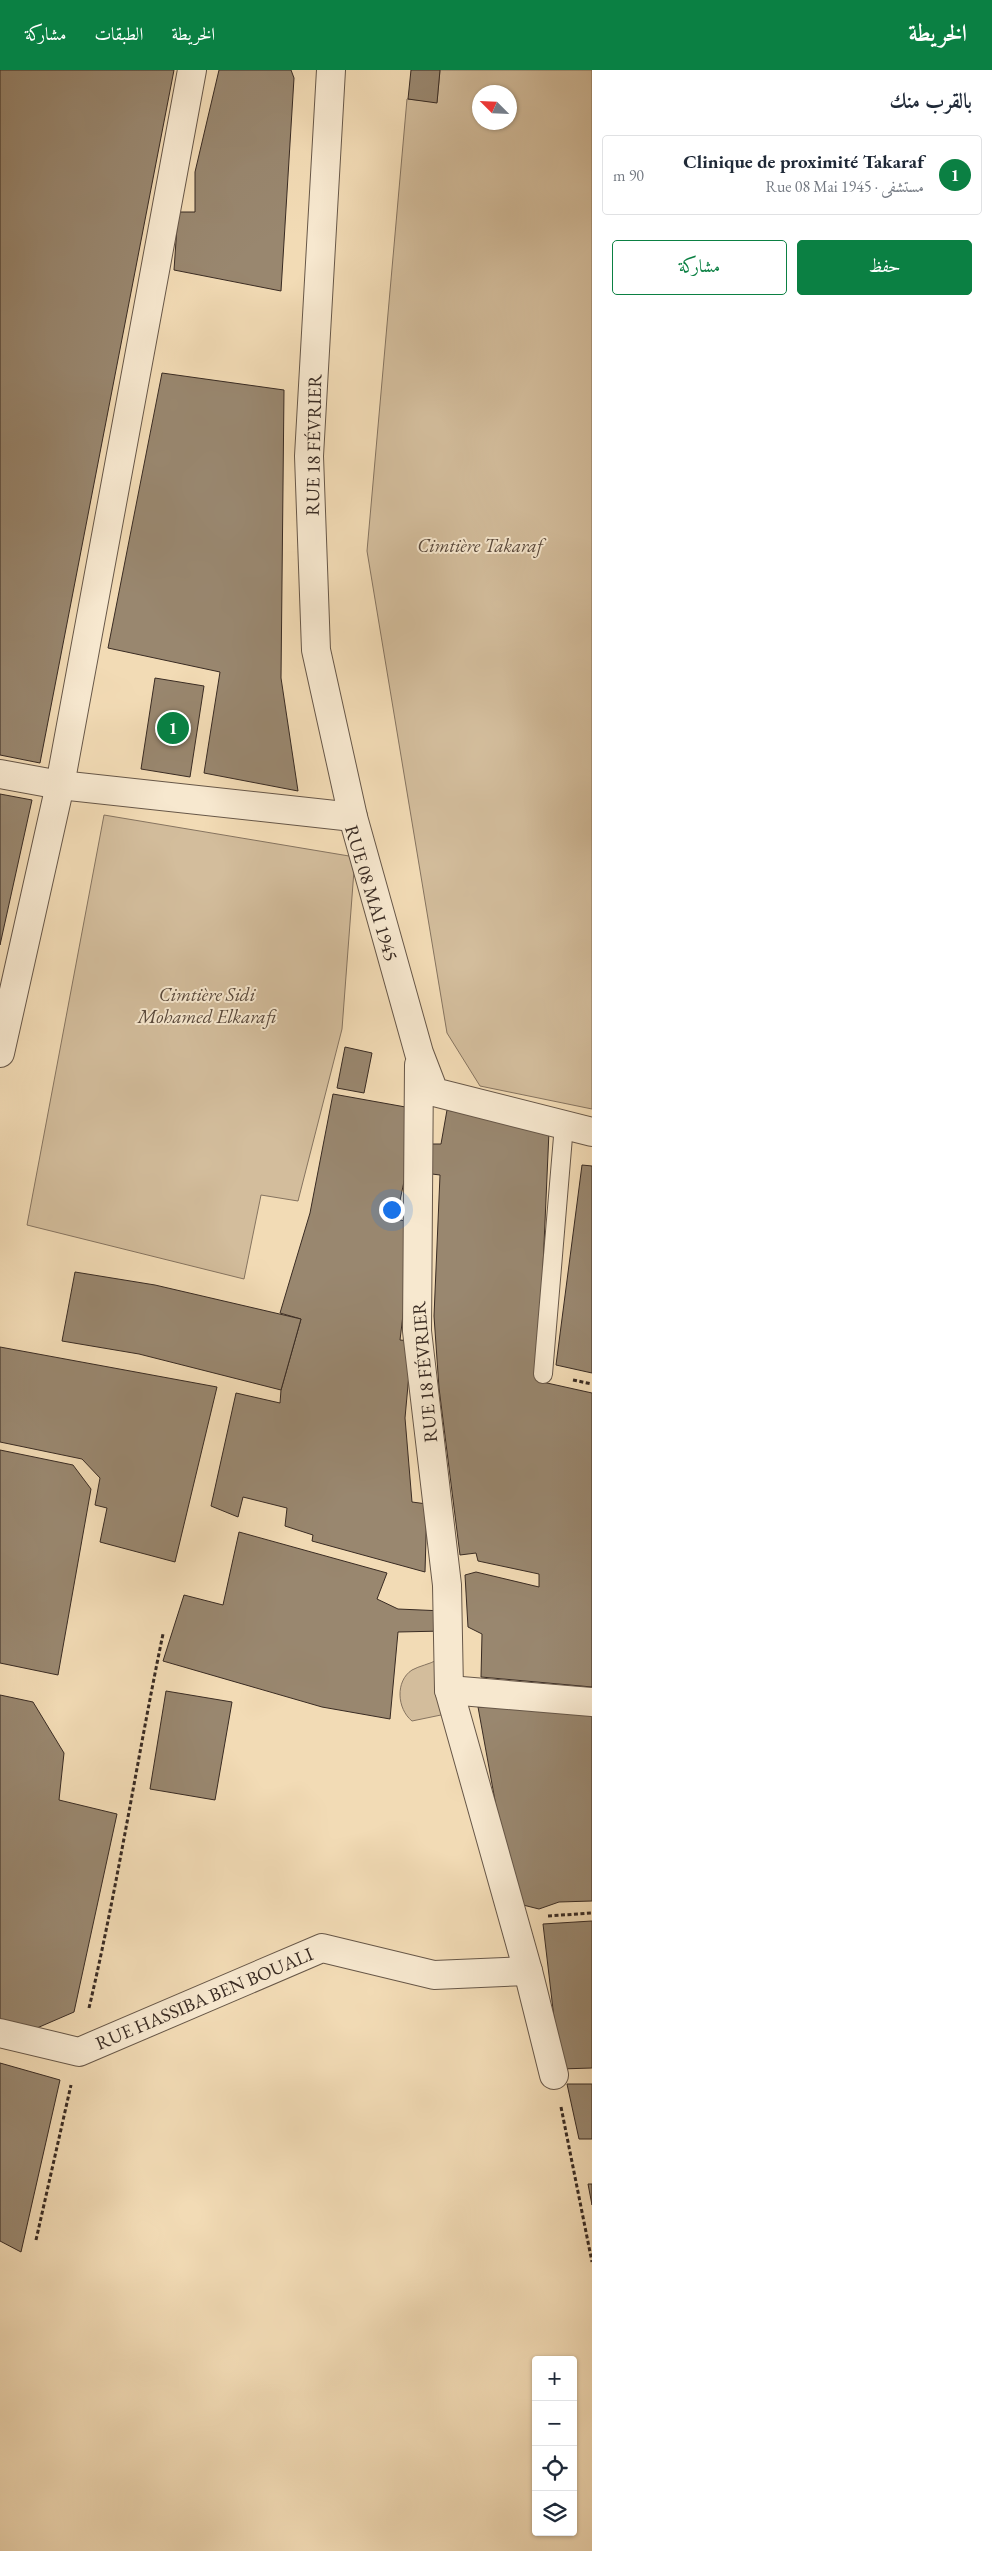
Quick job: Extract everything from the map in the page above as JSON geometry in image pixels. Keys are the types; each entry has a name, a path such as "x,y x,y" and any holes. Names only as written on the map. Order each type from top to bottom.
{"street":[{"path":"0,1054 60,785 192,70"},
{"name":"RUE 18 FÉVRIER","path":"332,70 309,456 316,650 352,817"},
{"name":"RUE 08 MAI 1945","path":"0,774 60,785 352,817 419,1053 434,1092 592,1132"},
{"name":"RUE 18 FÉVRIER","path":"419,1053 416,1331 447,1585 449,1690 528,1971 554,2075"},
{"path":"449,1690 592,1702"},
{"name":"RUE HASSIBA BEN BOUALI","path":"0,2033 79,2052 322,1948 434,1975 528,1971"}],"lane":[{"path":"543,1374 564,1125"}],"path":[{"path":"36,2240 108,1927 163,1634"},
{"path":"554,2075 592,2262"}],"green space":[{"name":"Cimtière Takaraf","path":"440,70 592,70 592,1109 480,1086 447,1033 367,551 407,99 437,102"},
{"name":"Cimtière Sidi Mohamed Elkarafi","path":"104,815 355,857 342,1029 298,1201 261,1195 244,1279 27,1225"},
{"path":"437,1660 449,1711 441,1715 412,1721 403,1710 401,1702 400,1695 403,1681 412,1670"}],"building":[{"path":"0,70 174,70 40,763 0,755"},
{"path":"219,70 291,70 294,78 281,291 174,270 178,212 195,212 195,172"},
{"path":"411,70 440,70 437,103 408,99"},
{"path":"162,373 284,390 281,678 298,791 204,773 220,672 108,648"},
{"path":"155,678 204,686 190,777 141,769"},
{"path":"0,794 32,800 0,945"},
{"path":"345,1047 372,1053 364,1093 337,1088"},
{"path":"333,1094 411,1108 408,1163 396,1219 414,1223 400,1340 412,1341 405,1418 412,1502 427,1504 425,1572 312,1541 313,1535 285,1526 287,1508 243,1497 238,1517 211,1506 236,1393 280,1403 281,1390 301,1319 280,1313 310,1213"},
{"path":"447,1110 549,1131 538,1381 592,1393 592,1687 481,1677 482,1634 468,1627 465,1575 476,1572 539,1587 539,1574 478,1561 476,1553 460,1555 439,1388 434,1316 440,1175 432,1174 432,1144 441,1144"},
{"path":"582,1165 592,1166 592,1373 556,1365"},
{"path":"75,1272 155,1285 301,1319 281,1390 139,1354 62,1341"},
{"path":"0,1347 217,1387 175,1562 100,1542 107,1508 95,1505 100,1478 82,1459 0,1442"},
{"path":"0,1450 73,1465 91,1489 58,1675 0,1663"},
{"path":"239,1532 387,1573 377,1599 398,1609 444,1611 444,1631 398,1632 390,1719 322,1707 163,1661 184,1595 223,1605"},
{"path":"166,1691 232,1702 215,1800 150,1789"},
{"path":"0,1695 33,1702 64,1753 59,1800 117,1814 74,2012 37,2028 0,2020"},
{"path":"478,1707 592,1711 592,1901 559,1902 539,1909 519,1904 510,1883"},
{"path":"592,1921 592,2068 560,2069 543,1924"},
{"path":"0,2063 60,2080 21,2252 0,2241"},
{"path":"567,2084 592,2084 592,2139 579,2139"},
{"path":"588,2184 592,2184 592,2205"}],"place":[{"name":"Clinique de proximité Takaraf","path":"173,728"}]}
